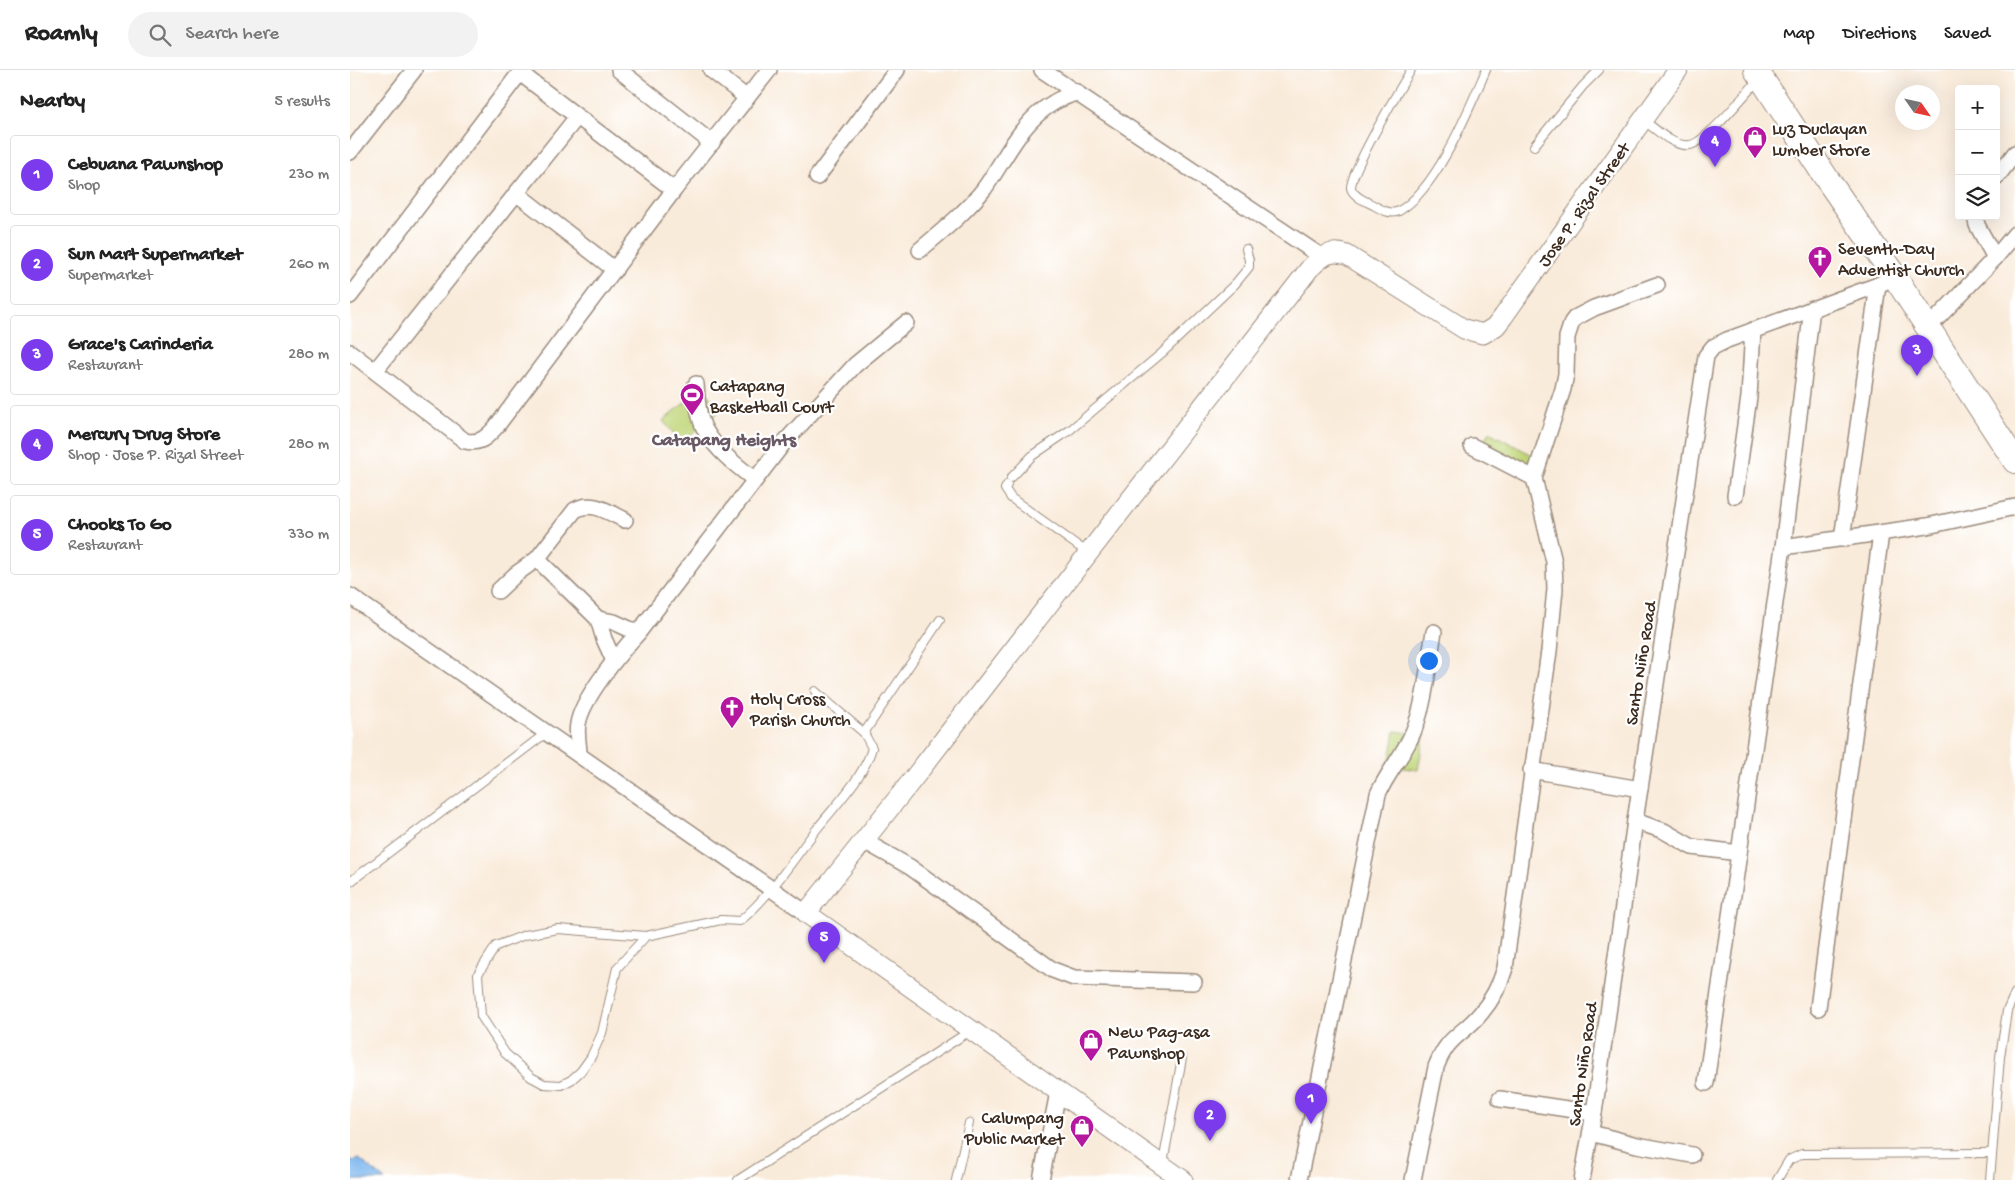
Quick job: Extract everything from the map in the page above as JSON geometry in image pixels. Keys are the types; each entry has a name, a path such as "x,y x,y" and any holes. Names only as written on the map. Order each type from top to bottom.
{"main road":[{"path":"1758,74 1827,179 1886,281 1927,329 2015,462"}],"street":[{"path":"350,152 414,70"},
{"path":"619,70 712,143"},
{"path":"711,70 747,98"},
{"path":"350,352 465,441 474,443 485,439 496,427 674,190 769,70"},
{"path":"818,177 897,70"},
{"path":"806,913 1300,280 1322,256 1042,70"},
{"name":"Jose P. Rizal Street","path":"1322,256 1332,252 1347,255 1464,329 1483,334 1496,326 1503,317 1678,70"},
{"path":"350,296 521,71 577,117 674,190"},
{"path":"920,250 954,221 983,190 1020,134 1031,121 1053,102 1077,92"},
{"path":"375,371 577,117"},
{"path":"1998,175 2015,153"},
{"path":"516,193 615,270"},
{"path":"1976,220 1995,258"},
{"path":"1927,329 1995,258 2015,234"},
{"path":"1842,539 1886,281"},
{"name":"Santo Niño Road","path":"1582,1180 1594,1114 1640,789 1706,356 1713,347 1727,340 1886,281"},
{"path":"1413,1180 1436,1067 1442,1052 1450,1040 1480,1014 1500,984 1505,968 1549,651 1555,589 1554,562 1534,478 1563,389 1566,374 1567,337 1575,318 1594,308 1657,285"},
{"path":"1706,1083 1783,547 1812,308"},
{"path":"579,755 577,726 580,714 614,661 638,633 782,445 855,365 906,323"},
{"path":"1735,496 1749,397 1753,330"},
{"path":"696,384 698,409 704,430 730,460 756,480"},
{"path":"1472,446 1534,478"},
{"path":"498,592 516,574 537,559 575,510 583,506 590,506 605,510 625,520"},
{"path":"1783,547 1927,526 2015,506"},
{"path":"1818,1008 1881,533"},
{"path":"537,559 598,619 604,639 614,661"},
{"path":"350,596 771,888 1181,1179"},
{"path":"598,619 620,624 638,633"},
{"path":"1299,1180 1378,794 1390,770 1405,750 1417,722 1434,632"},
{"path":"1531,770 1640,789"},
{"path":"1636,821 1664,831 1692,847 1739,853"},
{"path":"864,841 910,867 1064,976 1074,978 1194,982"},
{"path":"1041,1180 1058,1092"},
{"path":"1500,1099 1594,1114"},
{"path":"1591,1133 1637,1145 1692,1155"}],"lane":[{"path":"1411,70 1366,149 1351,189 1354,195 1387,212 1398,212 1425,186 1450,148 1486,70"},
{"path":"1534,146 1583,86 1599,70"},
{"path":"1643,120 1676,143 1690,145 1706,136 1758,74"},
{"path":"1088,553 1011,498 1005,489 1009,481 1032,456 1070,430 1162,353 1236,284 1248,267 1249,260 1246,249"},
{"path":"864,732 940,620"},
{"path":"646,936 617,968 602,1033 591,1057 581,1071 571,1080 561,1085 544,1084 531,1077 505,1053 481,1016 478,974 496,946 525,935 558,929 646,936 721,920 740,921 760,905 869,760 872,748 864,732 815,691"},
{"path":"350,882 546,733"},
{"path":"1990,1180 2000,1057 2007,1011 2015,993"},
{"path":"738,1180 971,1030"},
{"path":"1162,1165 1182,1058"},
{"path":"956,1180 969,1123"},
{"path":"1777,1180 1789,1160 1802,1154 1992,1153"}],"green space":[{"name":"Catapang Basketball Court","path":"702,388 721,410 682,443 663,421"},
{"path":"1489,432 1536,457 1526,476 1479,452"},
{"path":"1395,731 1424,735 1418,770 1389,766"}],"water":[{"path":"358,1158 385,1180 350,1180 350,1159 353,1162"}],"place":[{"name":"Luz Duclayan Lumber Store","path":"1755,159"},
{"name":"Mercury Drug Store","path":"1715,167"},
{"name":"Seventh-Day Adventist Church","path":"1820,279"},
{"name":"Grace's Carinderia","path":"1917,376"},
{"name":"Catapang Basketball Court","path":"692,416"},
{"name":"Holy Cross Parish Church","path":"732,729"},
{"name":"Chooks To Go","path":"824,963"},
{"name":"New Pag-asa Pawnshop","path":"1091,1062"},
{"name":"Cebuana Pawnshop","path":"1311,1124"},
{"name":"Sun Mart Supermarket","path":"1210,1141"},
{"name":"Calumpang Public Market","path":"1082,1148"}],"district":[{"name":"Catapang Heights","path":"724,438"}]}
